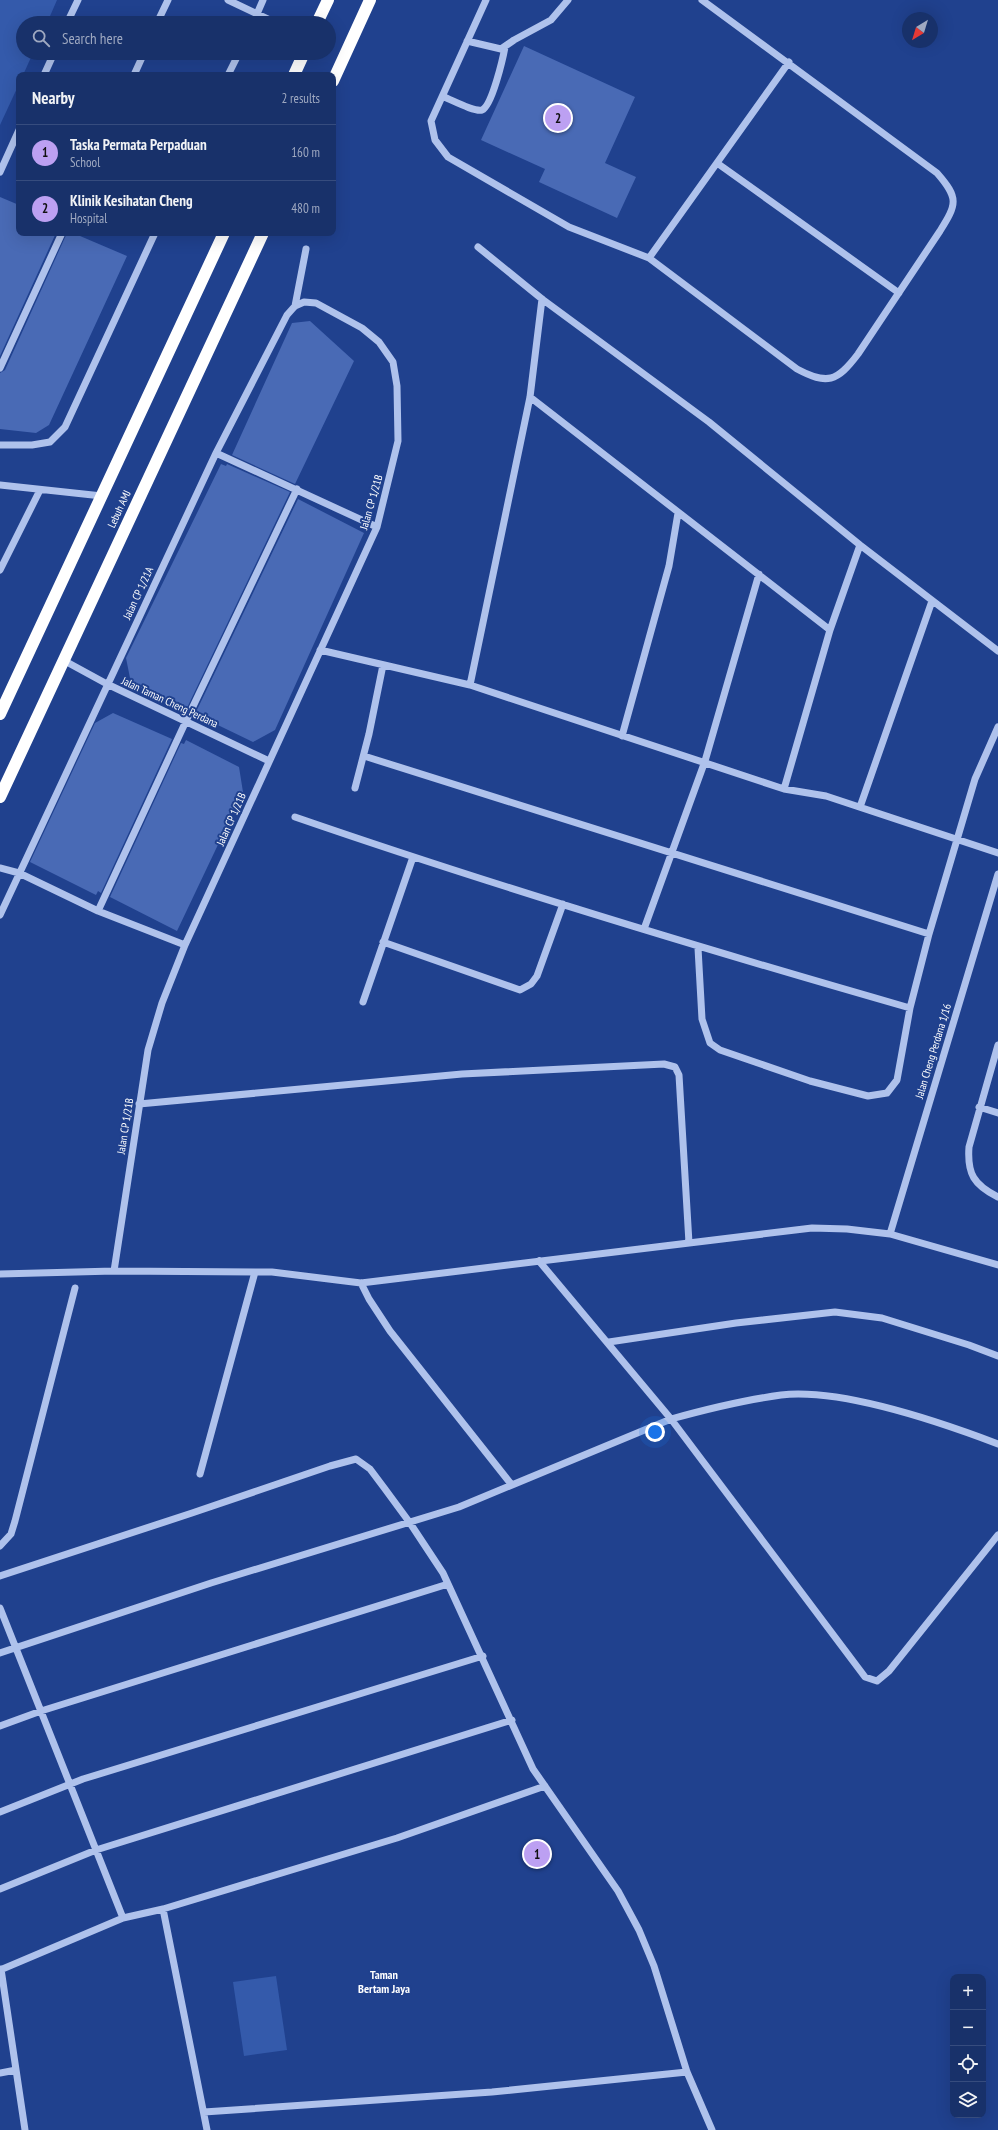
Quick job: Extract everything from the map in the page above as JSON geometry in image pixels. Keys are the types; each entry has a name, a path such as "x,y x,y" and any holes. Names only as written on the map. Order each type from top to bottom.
{"highway":[{"path":"320,16 328,0"},
{"path":"336,74 370,0"},
{"path":"295,72 301,60"},
{"name":"Lebuh AMJ","path":"0,714 223,236"},
{"name":"Lebuh AMJ","path":"0,797 262,236"}],"street":[{"path":"71,16 78,0"},
{"path":"160,16 168,0"},
{"path":"228,0 261,16"},
{"path":"257,14 263,0"},
{"path":"486,0 444,97 431,121 435,140 448,156 569,227 649,258 797,369 815,378 830,379 846,370 952,212 954,201 950,188 937,173 789,62 702,0"},
{"path":"467,41 496,49 505,47 514,40 551,20 568,0"},
{"path":"444,97 477,110 483,109 488,104 501,70 505,47"},
{"path":"45,72 51,60"},
{"path":"135,72 141,60"},
{"path":"230,72 236,60"},
{"path":"649,258 789,62"},
{"path":"0,172 16,137"},
{"path":"717,163 899,293"},
{"path":"0,368 61,236"},
{"path":"0,445 32,445 50,442 65,427 154,236"},
{"path":"478,247 542,299 709,422 860,545 998,651"},
{"path":"295,306 306,249"},
{"path":"470,685 530,397 542,299"},
{"name":"Jalan CP 1/21B","path":"114,1271 148,1050 162,1003 185,945 377,527 398,441 397,386 393,362 380,342 362,328 316,303 304,302 295,306"},
{"name":"Jalan CP 1/21A","path":"0,915 216,453 287,315 295,306"},
{"path":"530,397 830,630"},
{"path":"216,453 377,527"},
{"path":"0,484 40,490 102,496"},
{"path":"98,911 186,721 297,489"},
{"path":"0,570 40,490"},
{"path":"622,736 669,566 678,513"},
{"path":"784,789 830,630 860,545"},
{"path":"644,929 705,761 759,574"},
{"path":"860,807 932,601"},
{"path":"320,650 470,685 622,736 705,761 784,789 826,796 998,853"},
{"name":"Jalan Taman Cheng Perdana","path":"63,660 107,684 269,761"},
{"path":"355,788 364,756 383,665"},
{"path":"698,948 702,1019 710,1043 720,1050 810,1081 868,1096 887,1093 897,1080 910,1008 929,934 974,779 998,726"},
{"path":"364,756 929,934"},
{"path":"295,817 413,857 644,929 698,948 910,1008"},
{"path":"363,1002 413,857"},
{"path":"0,868 19,873 98,911 185,945"},
{"name":"Jalan Cheng Perdana 1/16","path":"890,1234 998,874"},
{"path":"383,942 520,990 531,984 537,976 563,904"},
{"path":"998,1045 979,1108 969,1147 968,1162 973,1178 986,1190 998,1197"},
{"path":"140,1104 462,1074 664,1064 675,1067 679,1075 690,1243"},
{"path":"979,1108 998,1113"},
{"path":"0,1274 114,1271 272,1272 361,1283 812,1228 848,1229 890,1234 998,1266"},
{"path":"539,1261 609,1342 671,1419 865,1677 878,1681 889,1672 998,1535"},
{"path":"200,1474 255,1272"},
{"path":"361,1283 369,1299 390,1331 511,1484"},
{"path":"0,1546 11,1534 15,1521 75,1288"},
{"path":"609,1342 736,1323 835,1312 882,1318 969,1344 998,1356"},
{"path":"0,1653 212,1583 459,1507 511,1484 671,1419 703,1410 782,1395 832,1396 898,1411 998,1444"},
{"path":"0,1576 192,1514 330,1466 356,1459 370,1470 410,1522 448,1584 483,1656 533,1768 618,1890 639,1930 654,1966 687,2072 712,2130"},
{"path":"0,1726 41,1711 448,1584"},
{"path":"0,1608 123,1918"},
{"path":"0,1812 70,1784 483,1656"},
{"path":"0,1889 96,1850 512,1720"},
{"path":"25,2130 1,1969 123,1918 163,1909 397,1838 545,1786"},
{"path":"163,1909 207,2130"},
{"path":"0,2073 16,2070"},
{"path":"204,2112 492,2092 687,2072"}],"shaded area":[{"path":"0,0 57,0 50,16 16,16 16,60 30,60 24,72 16,72 16,90 0,125"},
{"path":"276,1976 287,2050 244,2056 233,1982"}],"building":[{"path":"524,46 635,97 605,163 636,177 617,218 539,182 545,169 481,140"},
{"path":"0,197 16,204 16,236 55,236 0,356"},
{"path":"66,236 80,236 127,256 49,425 36,433 0,429 0,373 5,370"},
{"path":"310,321 354,361 295,484 232,455 292,323"},
{"path":"221,464 226,466 227,464 290,492 186,710 131,683 126,658"},
{"path":"298,499 364,533 275,730 253,742 195,714"},
{"path":"113,713 172,739 101,893 98,891 96,895 30,862 95,723"},
{"path":"186,740 239,767 243,792 177,931 110,897 181,743 184,744"}],"place":[{"name":"Klinik Kesihatan Cheng","path":"558,118"},
{"name":"Taska Permata Perpaduan","path":"537,1854"}],"district":[{"name":"Taman Bertam Jaya","path":"384,1982"}]}
